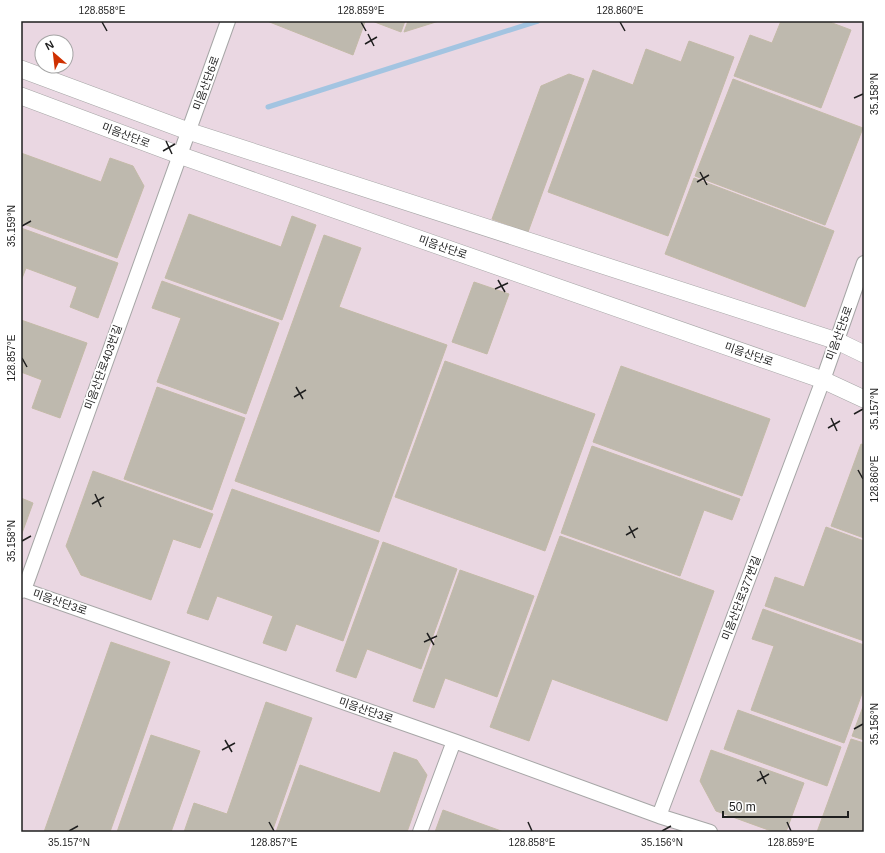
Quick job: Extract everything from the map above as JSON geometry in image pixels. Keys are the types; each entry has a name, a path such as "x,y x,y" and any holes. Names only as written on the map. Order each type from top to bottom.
{"street":[{"name":"미음산단6로","path":"183,144 228,21"},
{"name":"미음산단로","path":"21,69 183,144 823,380 864,399"},
{"name":"미음산단로","path":"21,96 837,341 864,354"},
{"name":"미음산단로403번길","path":"23,590 183,144"},
{"name":"미음산단5로","path":"823,380 864,263"},
{"name":"미음산단로377번길","path":"659,816 823,380"},
{"name":"미음산단3로","path":"23,590 454,741 659,816 710,832"},
{"path":"420,832 454,741"}],"shaded area":[{"path":"21,21 864,21 864,832 21,832"}],"building":[{"path":"267,21 364,21 365,22 353,55"},
{"path":"372,21 405,21 401,32"},
{"path":"408,21 439,21 404,32"},
{"path":"781,21 827,21 851,30 821,108 734,76 750,35 772,43"},
{"path":"689,41 734,57 668,236 548,192 593,70 633,85 646,49 681,62"},
{"path":"569,74 584,79 528,232 492,219 541,86"},
{"path":"733,79 863,128 825,225 695,176"},
{"path":"21,153 101,182 110,158 133,166 144,186 117,258 21,223"},
{"path":"694,178 834,231 805,307 665,254"},
{"path":"189,214 281,247 292,216 316,225 282,320 165,278"},
{"path":"21,228 118,263 98,318 70,307 77,287 26,268 21,281"},
{"path":"324,235 361,248 339,307 447,345 379,532 235,481"},
{"path":"162,281 279,323 246,414 157,382 181,318 152,308"},
{"path":"474,282 509,294 487,354 452,342"},
{"path":"21,320 87,343 60,418 32,408 42,380 21,372"},
{"path":"445,361 595,414 545,551 395,497"},
{"path":"621,366 770,419 742,496 593,442"},
{"path":"157,387 245,418 212,510 124,479"},
{"path":"861,444 864,445 864,538 831,526"},
{"path":"592,446 740,499 732,520 704,510 680,576 561,533"},
{"path":"93,471 213,514 200,548 173,539 151,600 81,575 66,546"},
{"path":"232,489 379,541 343,641 296,624 286,651 263,643 273,616 217,596 208,620 187,613"},
{"path":"21,498 33,503 21,536"},
{"path":"826,527 864,541 864,641 765,606 775,577 804,587"},
{"path":"560,536 714,591 667,721 552,679 529,741 490,727"},
{"path":"383,542 457,569 421,669 367,649 356,678 336,671"},
{"path":"460,570 534,596 497,697 445,678 434,708 413,701"},
{"path":"763,609 864,645 864,688 844,743 751,710 774,646 752,639"},
{"path":"111,642 170,662 110,832 44,832"},
{"path":"266,702 312,718 272,832 184,832 194,803 227,814"},
{"path":"864,704 864,740 852,736"},
{"path":"738,710 841,747 827,786 724,749"},
{"path":"151,735 200,751 171,832 117,832"},
{"path":"851,739 864,743 864,832 817,832"},
{"path":"711,750 804,783 786,832 774,832 716,811 700,781"},
{"path":"394,752 417,760 427,775 407,832 276,832 300,765 380,793"},
{"path":"443,810 504,832 435,832"}],"waterway":[{"path":"268,107 538,21"}]}
